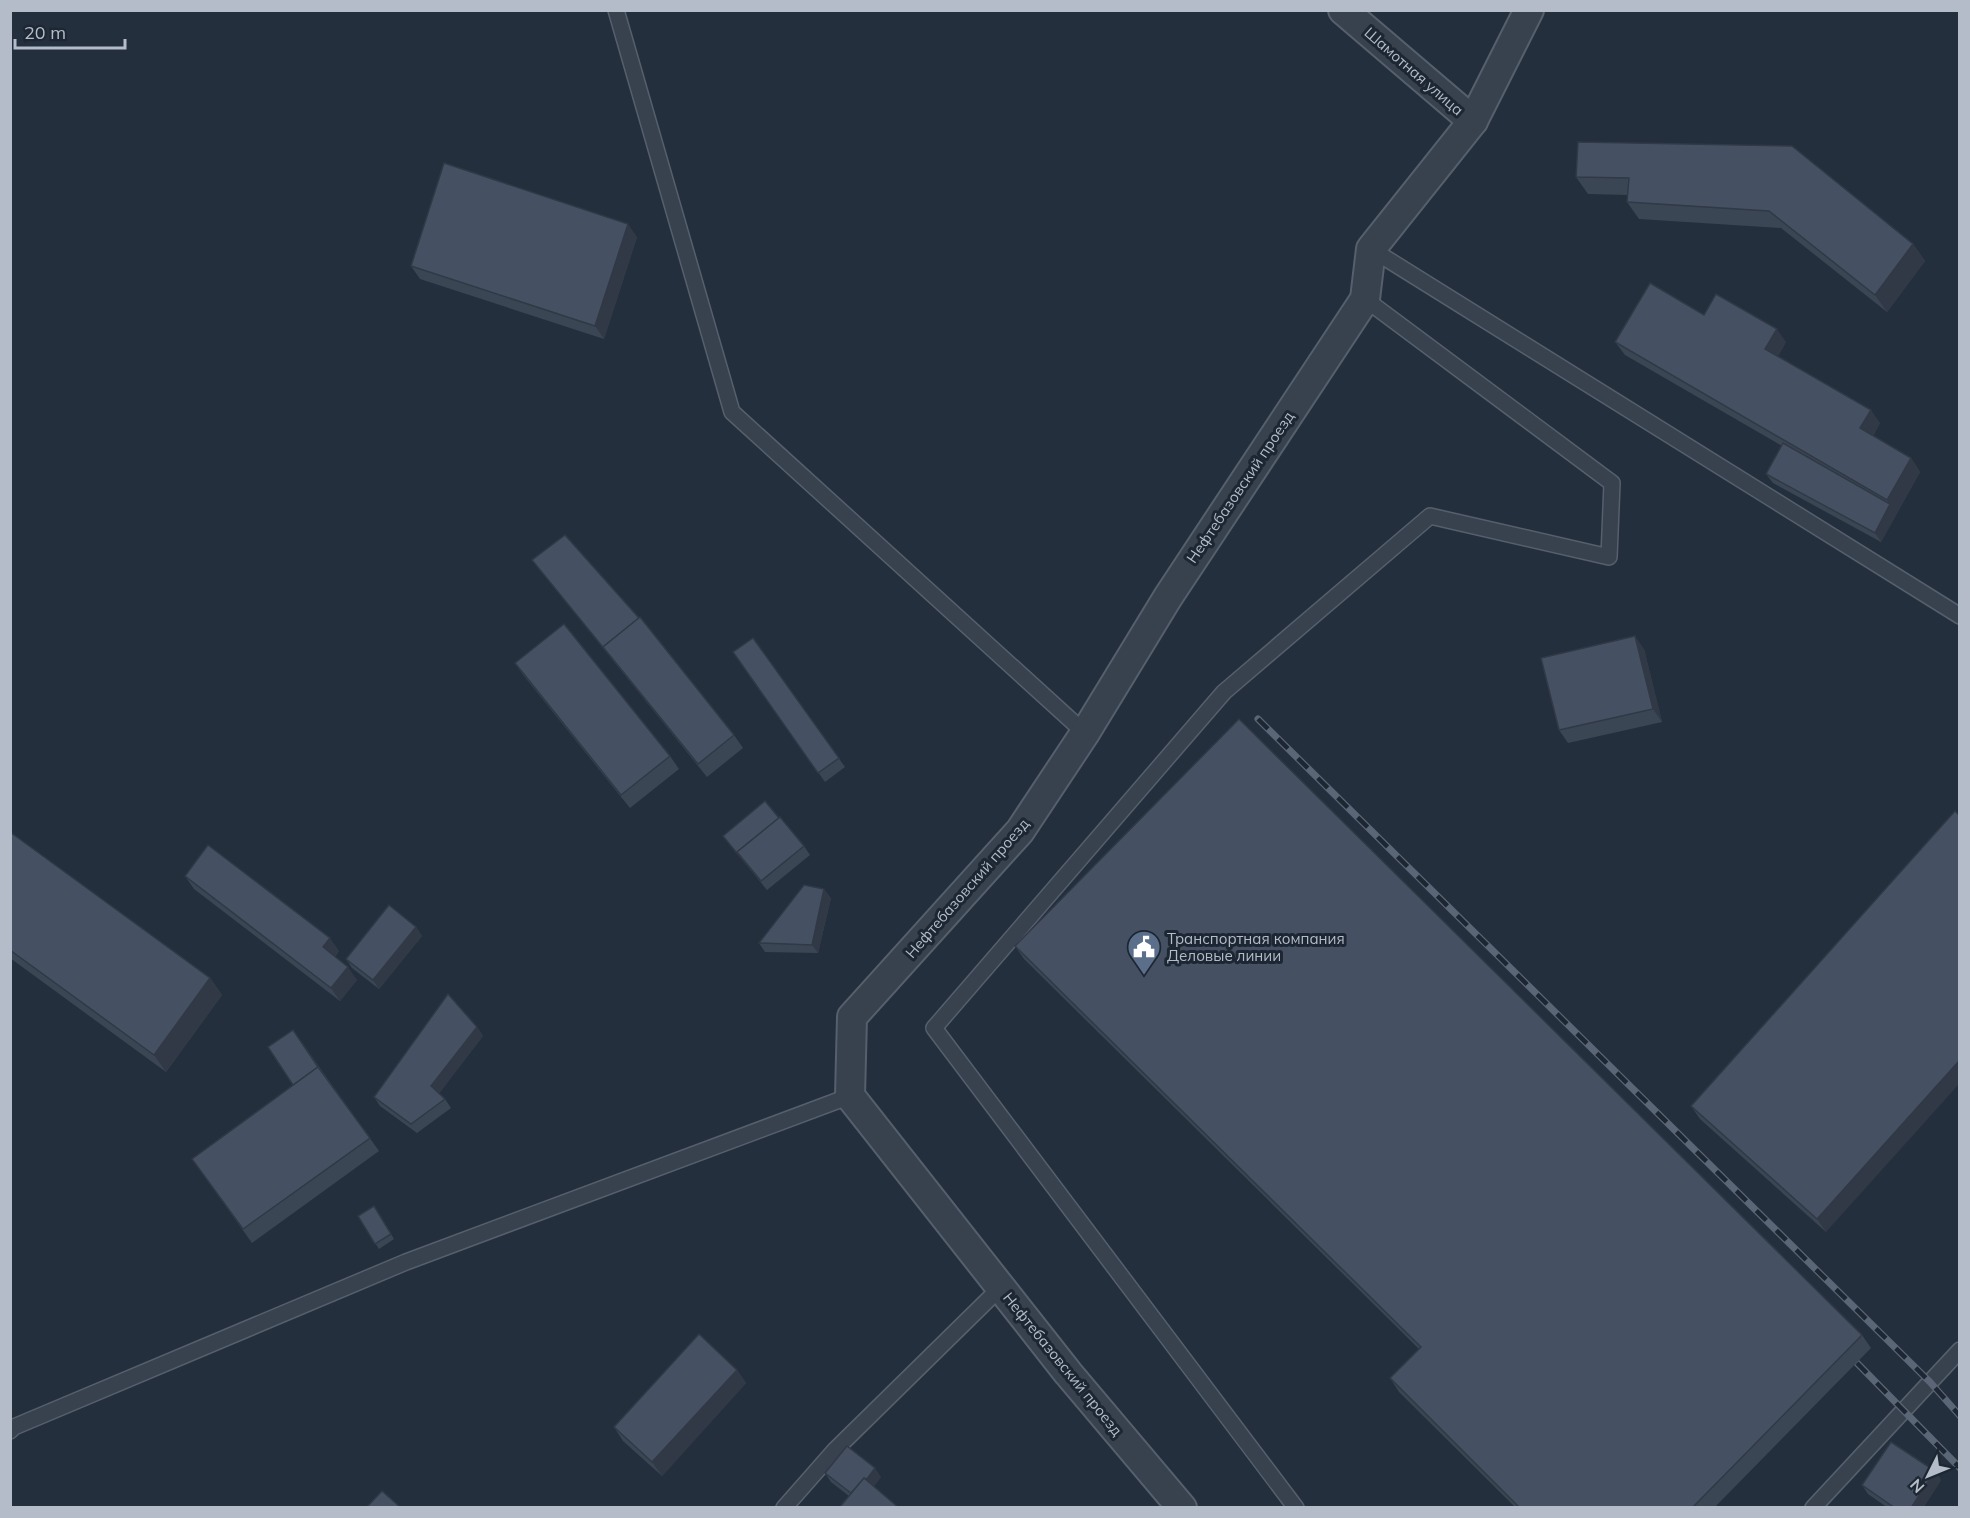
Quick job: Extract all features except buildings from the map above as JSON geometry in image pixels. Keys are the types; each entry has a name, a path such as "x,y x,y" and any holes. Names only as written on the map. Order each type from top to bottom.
{"street":[{"name":"Шамотная улица","path":"1343,10 1473,121 1529,10"},
{"path":"1371,249 1473,121"},
{"name":"Нефтебазовский проезд","path":"1182,1508 1068,1373 850,1096 852,1017 1020,831 1085,733 1168,597 1365,299 1371,249"}],"lane":[{"path":"616,10 732,412 1085,733"},
{"path":"1371,249 1959,616"},
{"path":"1296,1508 934,1028 1224,692 1430,516 1609,557 1612,483 1365,299"},
{"path":"10,1431 14,1427 406,1262 850,1096"},
{"path":"784,1508 835,1450 1001,1287"},
{"path":"1812,1508 1956,1356"}],"railway":[{"path":"1258,719 1930,1382 1960,1416"},
{"path":"1857,1363 1960,1468"}],"place":[{"name":"Транспортная компания Деловые линии","path":"1144,976"}]}
